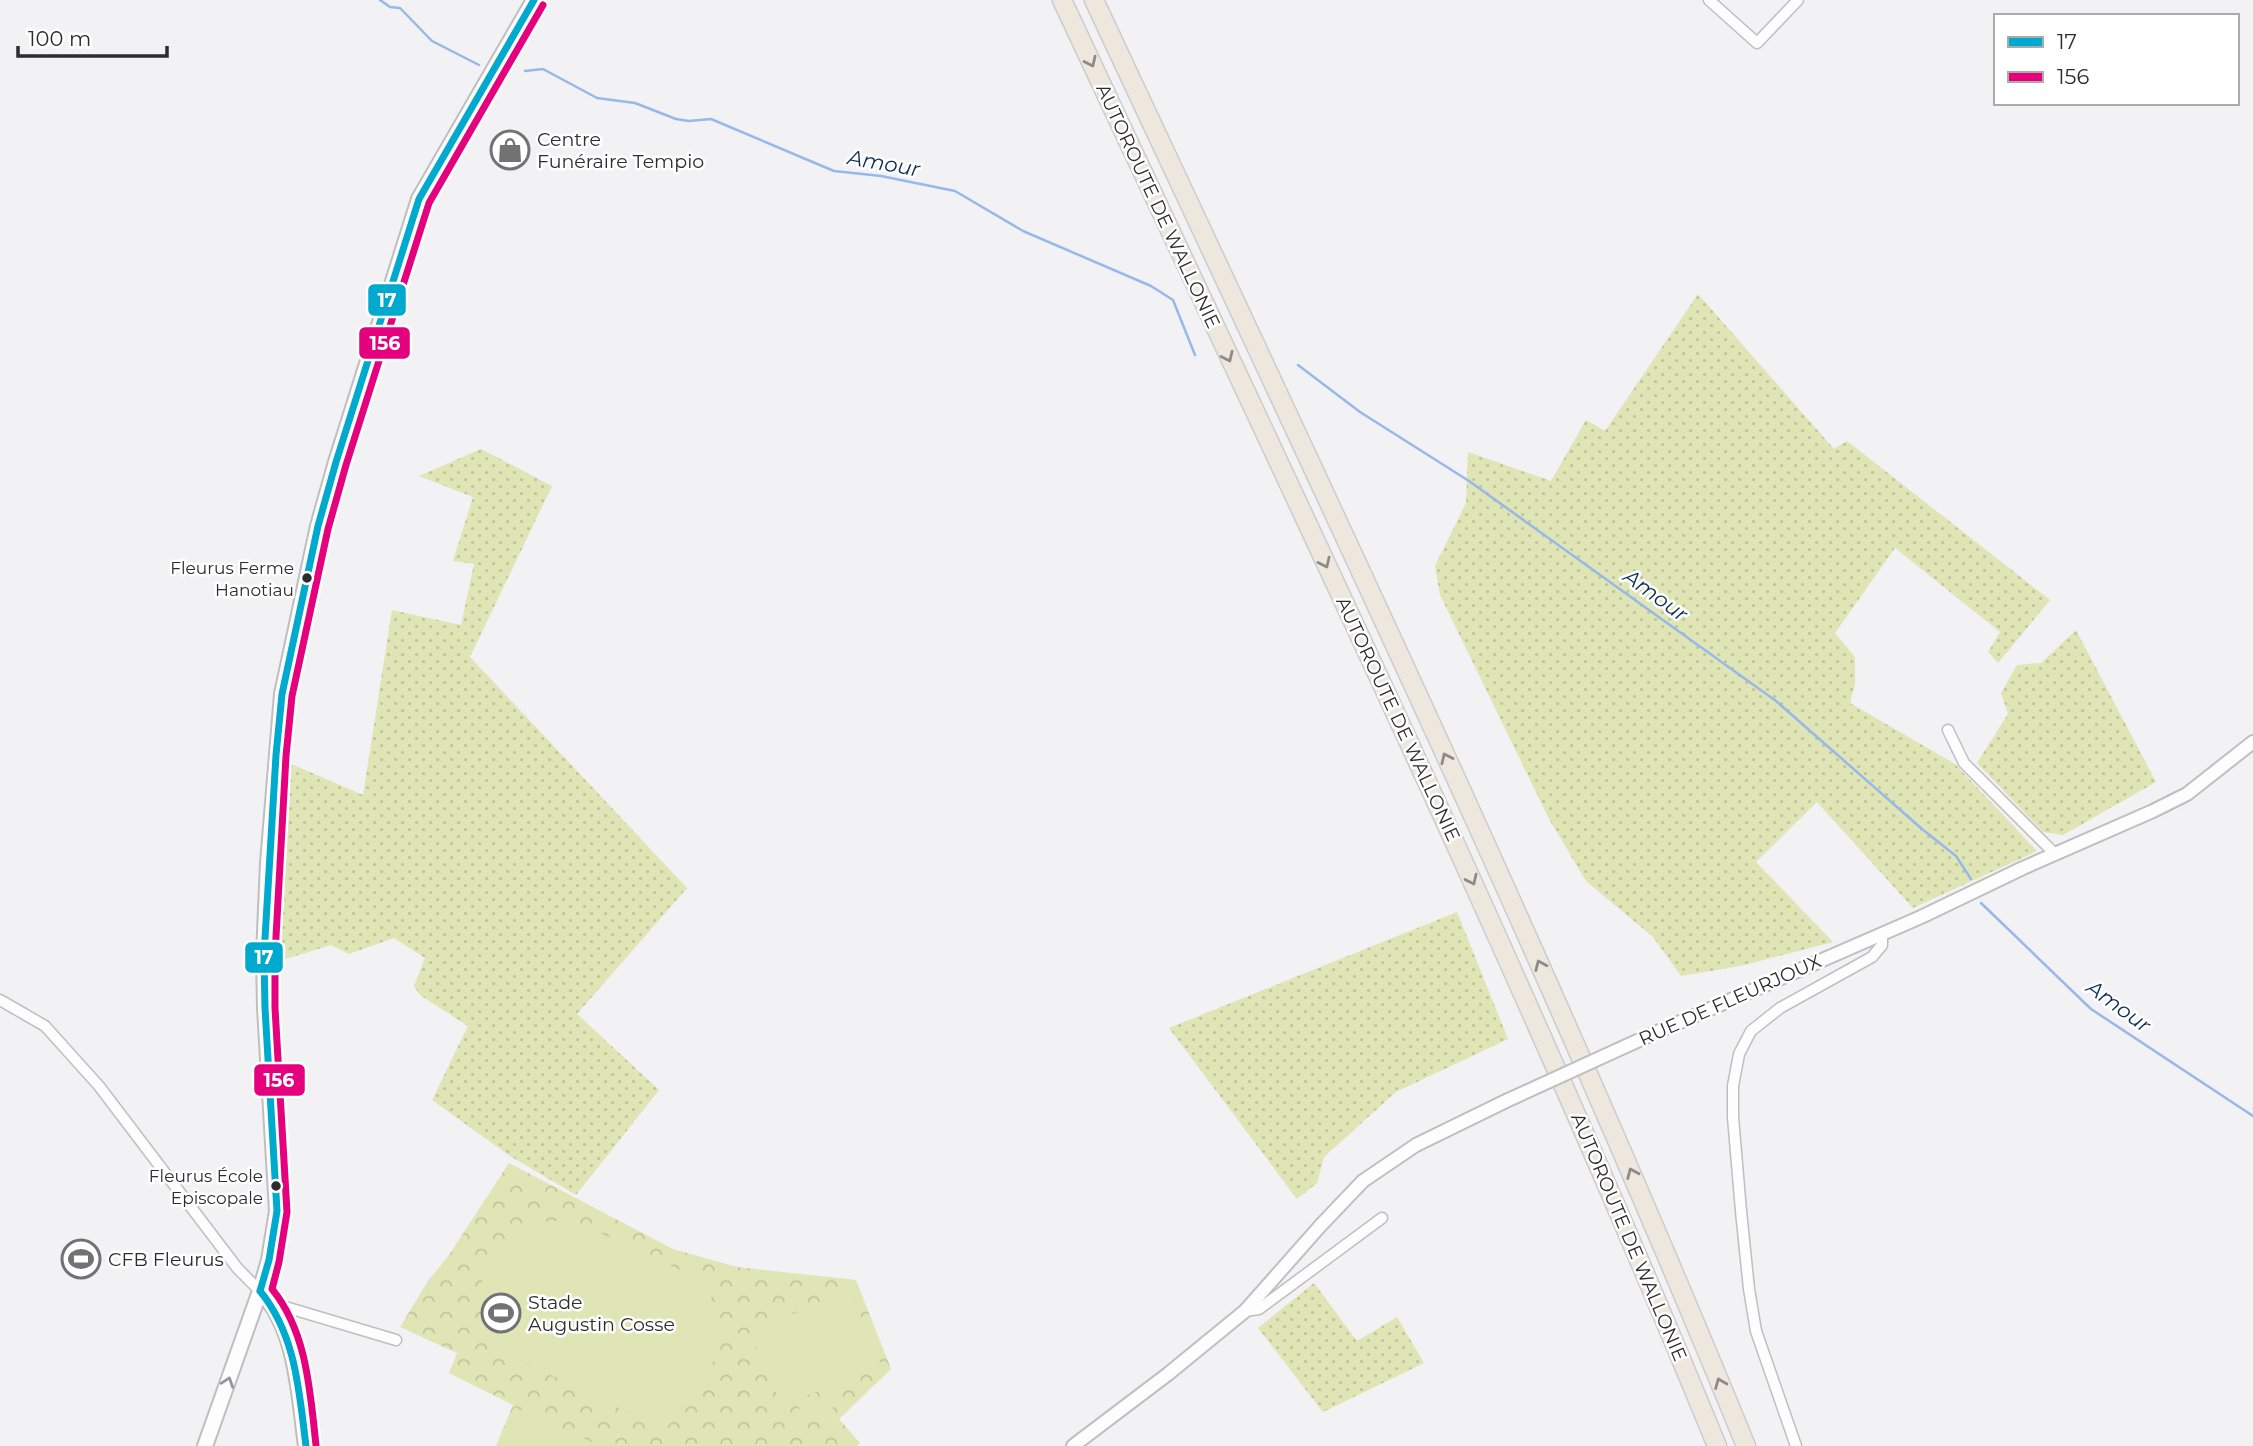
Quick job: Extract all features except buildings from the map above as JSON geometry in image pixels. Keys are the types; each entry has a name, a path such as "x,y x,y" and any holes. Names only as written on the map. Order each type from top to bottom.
{"highway":[{"name":"AUTOROUTE DE WALLONIE","path":"1062,0 1474,882 1717,1446"},
{"name":"AUTOROUTE DE WALLONIE","path":"1094,0 1499,873 1628,1164 1746,1446"}],"main road":[{"path":"205,1446 260,1291 269,1259 277,1211 265,1008 268,863 282,694 318,526 419,199 534,0"},
{"path":"260,1291 272,1303 294,1356 306,1446"}],"street":[{"path":"1709,0 1757,43 1798,0"},
{"path":"1948,730 1964,763 2055,854"},
{"name":"RUE DE FLEURJOUX","path":"1073,1446 1245,1311 1363,1181 1416,1145 1648,1036 2153,811 2186,794 2253,742"},
{"path":"1796,1446 1765,1357 1749,1289 1733,1117 1733,1086 1739,1054 1751,1031 1780,1008 1872,957 1882,945 1882,934"},
{"path":"0,1000 46,1026 99,1086 237,1269 260,1291"},
{"name":"RUE DE FLEURJOUX","path":"1245,1311 1259,1309 1382,1218"},
{"path":"272,1303 396,1340"}],"green space":[{"path":"1698,294 1834,449 1847,441 2050,600 1998,663 1988,652 2000,632 1895,548 1835,633 1855,657 1855,684 1850,703 1955,764 2037,851 1913,908 1817,802 1756,862 1833,942 1740,966 1681,976 1653,937 1586,881 1549,819 1440,595 1435,566 1466,503 1468,452 1551,481 1586,420 1605,431"},
{"path":"481,449 552,486 470,657 687,888 577,1014 659,1090 576,1195 510,1156 432,1100 468,1026 420,995 414,986 425,958 394,938 349,954 331,945 276,962 289,763 363,795 392,610 461,625 474,564 453,561 473,497 419,476"},
{"path":"2076,630 2156,782 2063,835 2043,832 1977,763 2008,714 2001,693 2017,665 2041,663"},
{"path":"1457,912 1508,1039 1396,1092 1324,1157 1317,1183 1297,1199 1169,1028"},
{"path":"509,1163 673,1249 737,1267 856,1280 891,1369 839,1419 860,1443 857,1446 496,1446 513,1405 449,1373 457,1353 400,1327 428,1281 449,1255"},
{"path":"548,1221 574,1221 682,1271 710,1292 721,1333 713,1362 697,1396 664,1430 476,1339 485,1326 481,1284 494,1253 521,1227"},
{"path":"1314,1283 1357,1341 1397,1317 1424,1363 1323,1412 1258,1328"},
{"path":"850,1290 881,1364 782,1406 749,1332"},
{"path":"838,1389 843,1403 832,1408 833,1411 805,1422 798,1406"},
{"path":"514,1407 601,1446 497,1446"}],"waterway":[{"name":"Amour","path":"380,0 390,7 400,8 432,41 479,65"},
{"name":"Amour","path":"525,71 543,69 597,98 635,103 676,119 711,119 834,171 881,176 955,191 1023,231 1151,286 1173,300 1195,355"},
{"name":"Amour","path":"1298,365 1360,412 1469,481 1776,701 1956,856 1971,879"},
{"name":"Amour","path":"1981,903 2091,1009 2253,1116"}],"transit line":[{"name":"17","path":"260,1291 269,1260 277,1211 264,955 282,694 318,526 419,199 534,0"},
{"name":"156","path":"316,1445 309,1383 300,1343 284,1306 272,1289 287,1212 275,1008 275,955 292,696 328,529 429,203 543,5"},
{"name":"17","path":"260,1291 272,1308 289,1345 298,1384 306,1446"}],"place":[{"name":"Centre Funéraire Tempio","path":"510,150"},
{"name":"Fleurus Ferme Hanotiau","path":"307,578"},
{"name":"Fleurus École Episcopale","path":"276,1186"},
{"name":"CFB Fleurus","path":"81,1259"},
{"name":"Stade Augustin Cosse","path":"501,1313"}]}
